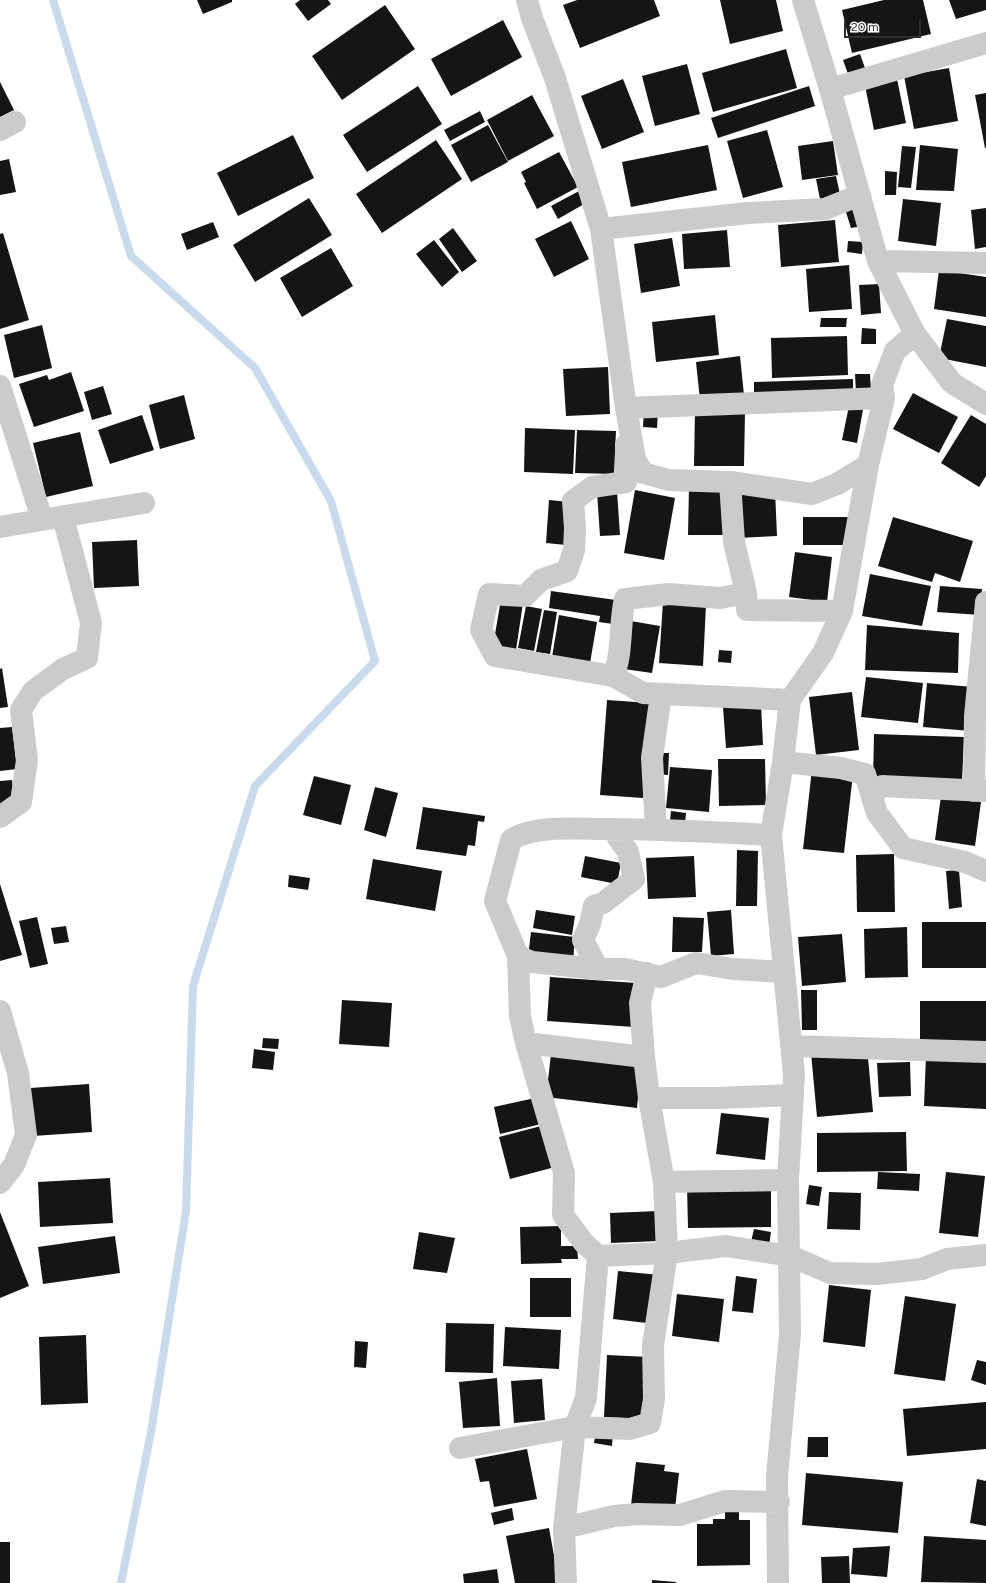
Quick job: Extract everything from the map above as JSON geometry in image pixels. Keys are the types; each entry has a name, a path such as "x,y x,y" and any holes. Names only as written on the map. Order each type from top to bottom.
{"street":[{"path":"527,0 532,18 555,78 601,229 626,408 635,459 643,473 669,480 730,482 812,494 837,484 868,465"},
{"path":"803,0 830,89 878,261 915,334 952,383 986,404"},
{"path":"830,89 986,43"},
{"path":"601,229 748,213 825,209 860,195"},
{"path":"878,261 986,263"},
{"path":"778,1583 778,1476 790,1334 788,1180 794,1075 771,835 783,762 790,700 823,653 842,611 868,465 884,398 882,385 895,351 915,334"},
{"path":"0,386 52,518 91,623 86,658 63,669 33,690 21,710 27,760 21,802 0,817"},
{"path":"626,408 884,398"},
{"path":"626,408 626,482 592,487 573,501 575,528 574,550 567,571 541,580 525,596 489,594 481,630 495,656 614,676 643,693 790,700"},
{"path":"730,482 734,542 746,593 747,610 842,611"},
{"path":"0,527 144,503"},
{"path":"614,676 617,668 621,612 625,599 669,594 720,598 746,593"},
{"path":"872,795 882,786 980,791 975,716 986,602"},
{"path":"656,829 652,758 661,694"},
{"path":"783,762 841,768 865,774 877,813 903,848 966,862 986,871"},
{"path":"771,835 656,829 553,828 518,835 511,840 495,901 518,956 520,1016 526,1043 564,1173 563,1215 584,1244 598,1256 667,1253 726,1246 790,1256 830,1273 877,1274 922,1269 947,1259 986,1255"},
{"path":"598,969 583,940 590,924 594,906 603,903 634,879 628,852 612,829"},
{"path":"518,956 532,962 598,969 626,969 661,977 696,963 734,969 784,972"},
{"path":"460,1448 575,1428 630,1429 650,1423 654,1399 653,1345 667,1253 664,1182 649,1098 640,1003 647,973"},
{"path":"0,1011 18,1073 26,1135 14,1165 0,1183"},
{"path":"526,1043 644,1057"},
{"path":"791,1046 986,1052"},
{"path":"649,1098 793,1096"},
{"path":"664,1182 788,1180"},
{"path":"566,1583 564,1528 575,1428 586,1398 598,1256"},
{"path":"564,1528 614,1516 637,1514 680,1515 725,1501 778,1502"}],"building":[{"path":"197,0 232,0 232,2 203,14"},
{"path":"300,0 328,0 331,4 308,21 295,4"},
{"path":"577,0 654,0 660,16 580,48 563,5"},
{"path":"720,0 776,0 783,31 730,44"},
{"path":"884,0 923,0 931,34 852,53 842,10"},
{"path":"949,0 986,0 986,10 956,19"},
{"path":"385,5 415,49 342,100 312,56"},
{"path":"503,20 522,57 451,96 431,59"},
{"path":"786,49 797,88 713,112 702,73"},
{"path":"860,54 865,68 848,74 843,60"},
{"path":"687,64 700,114 655,126 642,76"},
{"path":"949,68 958,121 914,129 904,76"},
{"path":"896,74 906,123 874,130 864,81"},
{"path":"623,79 644,132 602,149 581,96"},
{"path":"0,82 14,110 0,117"},
{"path":"418,86 442,124 367,172 343,135"},
{"path":"809,86 815,106 718,138 711,118"},
{"path":"986,93 986,148 985,148 975,95"},
{"path":"532,95 554,136 508,161 487,120"},
{"path":"480,111 485,122 450,141 444,130"},
{"path":"488,125 508,162 471,182 451,145"},
{"path":"767,130 783,187 743,198 727,141"},
{"path":"293,135 314,178 238,216 217,173"},
{"path":"436,140 462,179 382,233 356,194"},
{"path":"833,141 838,175 802,180 798,146"},
{"path":"708,145 717,190 631,207 622,162"},
{"path":"920,145 958,149 954,191 916,190"},
{"path":"902,146 916,147 911,188 898,187"},
{"path":"559,152 578,187 537,209 524,183 526,182 521,172"},
{"path":"9,159 16,192 0,195 0,161"},
{"path":"885,171 897,172 896,195 885,195"},
{"path":"836,176 840,194 820,199 816,179"},
{"path":"579,191 586,203 558,219 551,206"},
{"path":"309,198 332,235 255,282 233,245"},
{"path":"903,199 941,203 936,246 898,241"},
{"path":"857,202 863,226 851,228 844,206"},
{"path":"986,208 986,247 975,249 971,210"},
{"path":"835,220 839,262 781,267 778,225"},
{"path":"571,221 589,259 554,277 535,239"},
{"path":"213,222 219,237 187,250 181,234"},
{"path":"453,228 477,261 462,272 439,239"},
{"path":"727,230 730,267 684,269 682,234"},
{"path":"3,233 29,320 0,329 0,234"},
{"path":"672,238 680,286 641,293 634,244"},
{"path":"434,240 459,272 442,287 416,254"},
{"path":"848,241 863,242 862,254 847,252"},
{"path":"331,248 353,286 302,317 280,278"},
{"path":"849,265 852,309 809,312 806,269"},
{"path":"939,270 986,277 986,317 934,309"},
{"path":"879,284 881,313 861,315 859,285"},
{"path":"715,315 719,355 656,362 652,322"},
{"path":"821,318 847,318 846,327 820,327"},
{"path":"947,319 986,326 986,367 939,358"},
{"path":"42,325 52,368 14,378 4,335"},
{"path":"862,328 876,329 876,344 861,344"},
{"path":"847,336 848,375 772,378 771,338"},
{"path":"740,356 744,395 700,400 696,362"},
{"path":"608,367 610,414 566,416 563,369"},
{"path":"71,372 84,411 34,427 19,384 47,375 49,380"},
{"path":"855,374 870,374 871,392 856,393"},
{"path":"853,379 853,396 754,399 754,382"},
{"path":"103,386 112,414 92,420 84,392"},
{"path":"913,393 958,417 939,453 893,429"},
{"path":"184,395 195,439 160,449 149,405"},
{"path":"850,401 864,404 857,443 842,440"},
{"path":"644,410 658,411 657,428 643,427"},
{"path":"695,410 745,411 744,466 694,466"},
{"path":"142,415 154,450 110,464 98,430"},
{"path":"971,415 986,424 986,476 979,487 941,463"},
{"path":"525,428 575,430 573,474 524,472"},
{"path":"577,430 616,431 614,474 575,473"},
{"path":"80,432 93,486 46,497 33,443"},
{"path":"689,486 727,486 727,535 688,535"},
{"path":"635,490 675,498 664,560 624,553"},
{"path":"775,490 777,536 738,538 737,492"},
{"path":"617,491 620,535 600,536 597,492"},
{"path":"549,500 569,502 566,545 546,543"},
{"path":"803,517 848,517 848,545 803,545"},
{"path":"893,517 973,541 960,582 935,573 932,582 878,566"},
{"path":"137,540 139,586 94,588 92,542"},
{"path":"795,552 832,557 827,602 789,597"},
{"path":"870,574 931,586 922,626 862,616"},
{"path":"940,586 982,589 980,615 937,612"},
{"path":"551,591 616,600 613,624 599,622 600,616 549,608"},
{"path":"501,599 523,603 516,650 493,646"},
{"path":"663,602 706,605 703,666 659,663"},
{"path":"526,606 542,609 534,651 518,648"},
{"path":"544,610 557,612 550,654 536,652"},
{"path":"559,615 597,622 590,663 552,657"},
{"path":"625,620 660,626 652,673 617,668"},
{"path":"867,625 959,633 958,673 865,670"},
{"path":"719,650 732,651 731,663 718,662"},
{"path":"2,668 8,707 0,708 0,669"},
{"path":"866,677 923,683 918,723 861,717"},
{"path":"927,683 973,687 970,731 923,727"},
{"path":"852,692 859,750 816,755 809,697"},
{"path":"607,700 650,703 643,798 600,795"},
{"path":"761,704 763,745 726,748 723,707"},
{"path":"12,727 17,769 0,771 0,728"},
{"path":"874,734 964,737 962,782 873,780"},
{"path":"657,753 669,753 668,775 657,774"},
{"path":"718,759 765,759 766,805 719,806"},
{"path":"670,767 712,770 709,812 666,808"},
{"path":"812,769 853,774 844,853 803,849"},
{"path":"314,776 351,785 341,825 303,815"},
{"path":"12,780 15,803 0,805 0,781"},
{"path":"375,787 398,793 386,837 364,830"},
{"path":"941,796 981,802 975,846 935,840"},
{"path":"423,807 485,816 484,822 478,821 475,846 468,845 466,856 416,849"},
{"path":"671,811 686,813 685,824 670,821"},
{"path":"737,850 758,851 757,906 736,906"},
{"path":"894,854 895,912 857,912 856,855"},
{"path":"585,856 621,863 617,884 581,877"},
{"path":"694,856 696,897 648,899 646,858"},
{"path":"373,859 442,871 435,911 366,899"},
{"path":"959,870 962,907 949,909 946,871"},
{"path":"289,875 310,878 308,890 288,887"},
{"path":"0,884 22,955 0,961"},
{"path":"536,910 575,916 572,935 533,928"},
{"path":"731,910 734,954 711,956 707,912"},
{"path":"37,917 48,964 30,968 19,921"},
{"path":"673,917 704,918 702,952 672,952"},
{"path":"922,922 986,922 986,968 922,968"},
{"path":"66,926 69,942 54,944 51,928"},
{"path":"907,927 908,977 865,978 864,929"},
{"path":"531,932 575,937 573,962 528,957"},
{"path":"842,934 846,982 802,986 798,937"},
{"path":"550,977 636,983 634,1027 547,1021"},
{"path":"801,990 817,990 817,1030 802,1030"},
{"path":"342,1000 392,1003 389,1047 339,1044"},
{"path":"920,1001 986,1001 986,1043 920,1043"},
{"path":"263,1038 279,1039 278,1049 262,1048"},
{"path":"867,1047 873,1112 817,1117 811,1053"},
{"path":"254,1049 275,1052 273,1070 252,1068"},
{"path":"551,1054 641,1065 637,1108 546,1097"},
{"path":"926,1055 986,1058 986,1109 924,1106"},
{"path":"910,1062 911,1096 879,1097 877,1063"},
{"path":"89,1084 92,1132 33,1136 30,1088"},
{"path":"535,1098 541,1124 500,1134 494,1107"},
{"path":"721,1113 769,1118 765,1160 716,1154"},
{"path":"545,1125 555,1167 510,1179 499,1137"},
{"path":"906,1132 907,1171 817,1172 817,1133"},
{"path":"878,1172 920,1174 919,1191 877,1189"},
{"path":"946,1172 985,1176 978,1237 939,1233"},
{"path":"110,1178 113,1223 40,1227 38,1182"},
{"path":"809,1185 822,1187 819,1206 806,1204"},
{"path":"771,1186 771,1227 688,1228 687,1187"},
{"path":"829,1192 861,1193 860,1230 827,1229"},
{"path":"658,1211 659,1241 611,1243 610,1213"},
{"path":"0,1212 29,1286 0,1298"},
{"path":"561,1226 561,1246 577,1246 578,1259 561,1259 562,1263 521,1264 520,1227"},
{"path":"754,1229 771,1232 769,1246 751,1242"},
{"path":"419,1232 455,1238 447,1273 413,1269"},
{"path":"115,1236 120,1273 43,1284 38,1247"},
{"path":"618,1271 660,1275 655,1324 613,1319"},
{"path":"736,1276 757,1279 753,1313 732,1311"},
{"path":"530,1278 571,1278 571,1317 530,1317"},
{"path":"829,1285 871,1290 865,1347 823,1342"},
{"path":"677,1294 724,1299 719,1342 672,1336"},
{"path":"905,1296 956,1304 945,1381 894,1374"},
{"path":"446,1323 494,1324 493,1373 445,1372"},
{"path":"505,1327 561,1330 559,1369 503,1366"},
{"path":"86,1335 88,1403 41,1405 39,1337"},
{"path":"355,1341 368,1342 366,1368 354,1367"},
{"path":"607,1355 649,1357 645,1419 604,1417"},
{"path":"977,1360 986,1362 986,1385 971,1380"},
{"path":"497,1378 500,1426 463,1428 459,1382"},
{"path":"542,1379 545,1420 514,1423 511,1381"},
{"path":"986,1402 986,1449 907,1456 903,1409"},
{"path":"596,1431 613,1433 612,1446 594,1443"},
{"path":"808,1437 828,1437 828,1457 807,1457"},
{"path":"527,1449 537,1499 494,1507 489,1481 480,1482 475,1459"},
{"path":"636,1462 665,1465 664,1471 679,1473 675,1509 631,1505"},
{"path":"806,1473 903,1482 898,1533 802,1525"},
{"path":"977,1479 986,1481 986,1526 970,1523"},
{"path":"512,1508 514,1520 494,1525 491,1513"},
{"path":"739,1511 739,1520 750,1520 750,1565 697,1566 697,1524 713,1524 713,1519 725,1519 725,1512"},
{"path":"549,1528 559,1583 515,1583 506,1536"},
{"path":"924,1536 986,1540 986,1583 921,1582"},
{"path":"0,1542 10,1542 10,1583 0,1583"},
{"path":"890,1546 887,1577 851,1574 853,1548"},
{"path":"849,1556 850,1583 822,1583 821,1557"},
{"path":"497,1569 499,1583 464,1583 463,1574"},
{"path":"652,1580 676,1582 676,1583 652,1583"}],"waterway":[{"path":"53,0 131,256 255,368 331,501 375,661 255,786 193,986 186,1211 151,1432 121,1583"}]}
